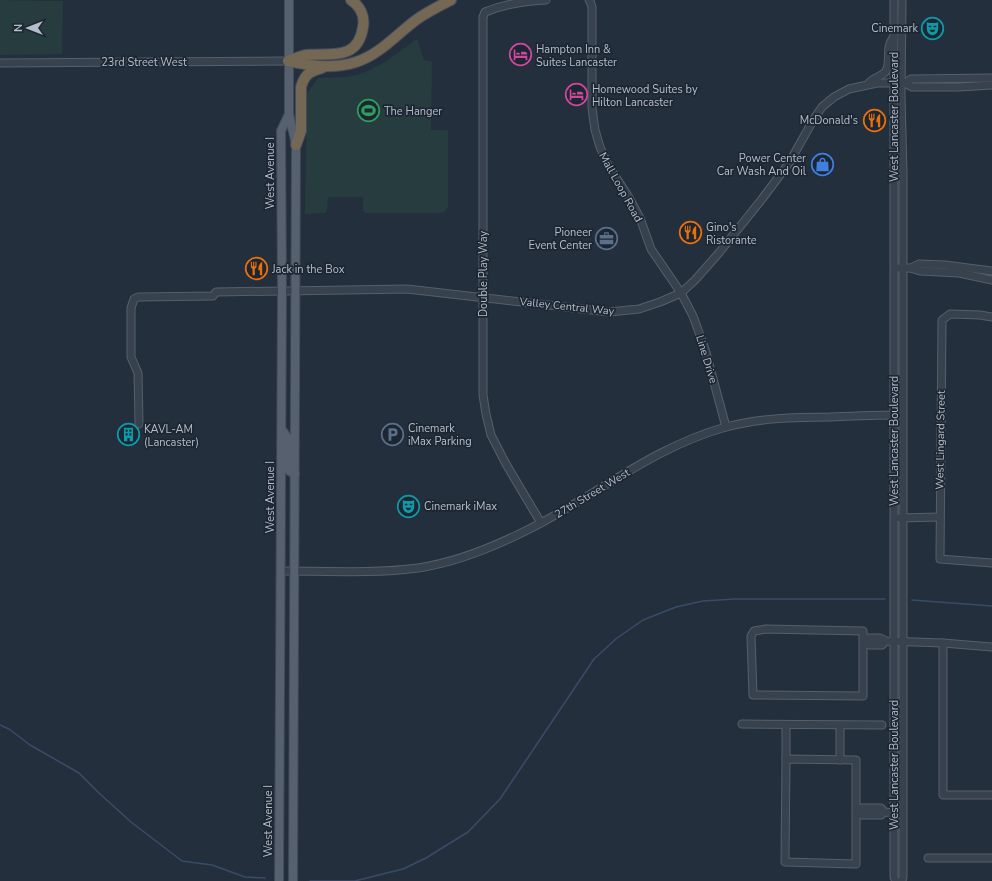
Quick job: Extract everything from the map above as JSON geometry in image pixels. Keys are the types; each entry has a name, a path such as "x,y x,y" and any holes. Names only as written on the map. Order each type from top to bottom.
{"highway":[{"path":"288,61 305,55 340,54 347,52 356,45 362,36 364,24 363,16 358,5 351,0"},
{"path":"288,61 305,65 344,65 356,62 377,51 417,20 451,0"},
{"path":"296,145 301,131 303,81 312,71 330,65"}],"main road":[{"name":"West Avenue I","path":"289,0 289,114 296,145 293,881"},
{"name":"West Avenue I","path":"278,881 281,571 281,131 289,114"},
{"path":"281,428 287,437 289,472 295,474"}],"street":[{"name":"Double Play Way","path":"541,523 492,435 486,414 483,395 483,17 485,12 497,6 546,0"},
{"name":"Mall Loop Road","path":"589,0 592,7 592,108 595,130 600,147 608,166 628,196 640,218 651,249 681,293"},
{"name":"West Lancaster Boulevard","path":"894,0 894,877 896,881"},
{"name":"West Lancaster Boulevard","path":"902,0 902,881"},
{"path":"868,84 873,79 882,75 886,70 888,65 889,42 894,37"},
{"name":"23rd Street West","path":"0,63 288,61"},
{"name":"Valley Central Way","path":"903,83 911,79 992,78"},
{"name":"Valley Central Way","path":"139,424 138,373 131,357 130,308 134,299 138,297 213,296 216,292 407,289 609,312 639,309 681,293 695,280 718,254 790,163 815,117 822,107 834,97 849,89 868,84 894,82 903,83 912,87 959,88 992,85"},
{"path":"911,268 919,264 945,265 992,271"},
{"path":"894,268 911,268 920,271 959,273 992,280"},
{"name":"Line Drive","path":"681,293 693,316 705,349 726,427"},
{"name":"West Lingard Street","path":"992,317 950,314 942,320 939,517 940,559 992,563"},
{"name":"27th Street West","path":"281,571 383,571 420,568 456,559 480,551 518,535 541,523 657,454 690,439 726,427 757,420 788,417 903,415"},
{"path":"894,518 939,517"},
{"path":"864,642 863,631 766,629 754,631 751,636 753,695 863,696 864,642 868,638 880,638 886,641 943,643 992,647"},
{"path":"943,643 943,795 992,795"},
{"path":"742,724 882,725"},
{"path":"786,725 785,862 856,864 856,760 786,759"},
{"path":"840,725 840,760"},
{"path":"857,811 861,808 881,808 884,812 894,813"},
{"path":"928,858 992,858"}],"green space":[{"path":"0,0 63,1 62,54 0,55"},
{"name":"The Hanger","path":"417,39 424,60 432,62 431,130 448,131 448,206 446,210 442,213 365,213 363,210 363,197 328,197 327,210 325,213 305,214 307,92 318,78 348,77 361,74 386,61"}],"waterway":[{"path":"310,881 355,881 403,869 426,858 468,832 500,799 594,659 617,638 643,620 676,607 703,601 735,599 885,599"},
{"path":"912,600 992,606"},
{"path":"0,725 9,729 30,745 79,773 131,822 182,861 212,865 245,877 265,878"}],"place":[{"name":"Cinemark","path":"933,28"},
{"name":"Hampton Inn & Suites Lancaster","path":"520,55"},
{"name":"Homewood Suites by Hilton Lancaster","path":"576,95"},
{"name":"The Hanger","path":"369,111"},
{"name":"McDonald's","path":"874,120"},
{"name":"Power Center Car Wash And Oil","path":"822,164"},
{"name":"Gino's Ristorante","path":"691,233"},
{"name":"Pioneer Event Center","path":"607,238"},
{"name":"Jack in the Box","path":"256,269"},
{"name":"Cinemark iMax Parking","path":"392,434"},
{"name":"KAVL-AM (Lancaster)","path":"129,435"},
{"name":"Cinemark iMax","path":"408,506"}]}
